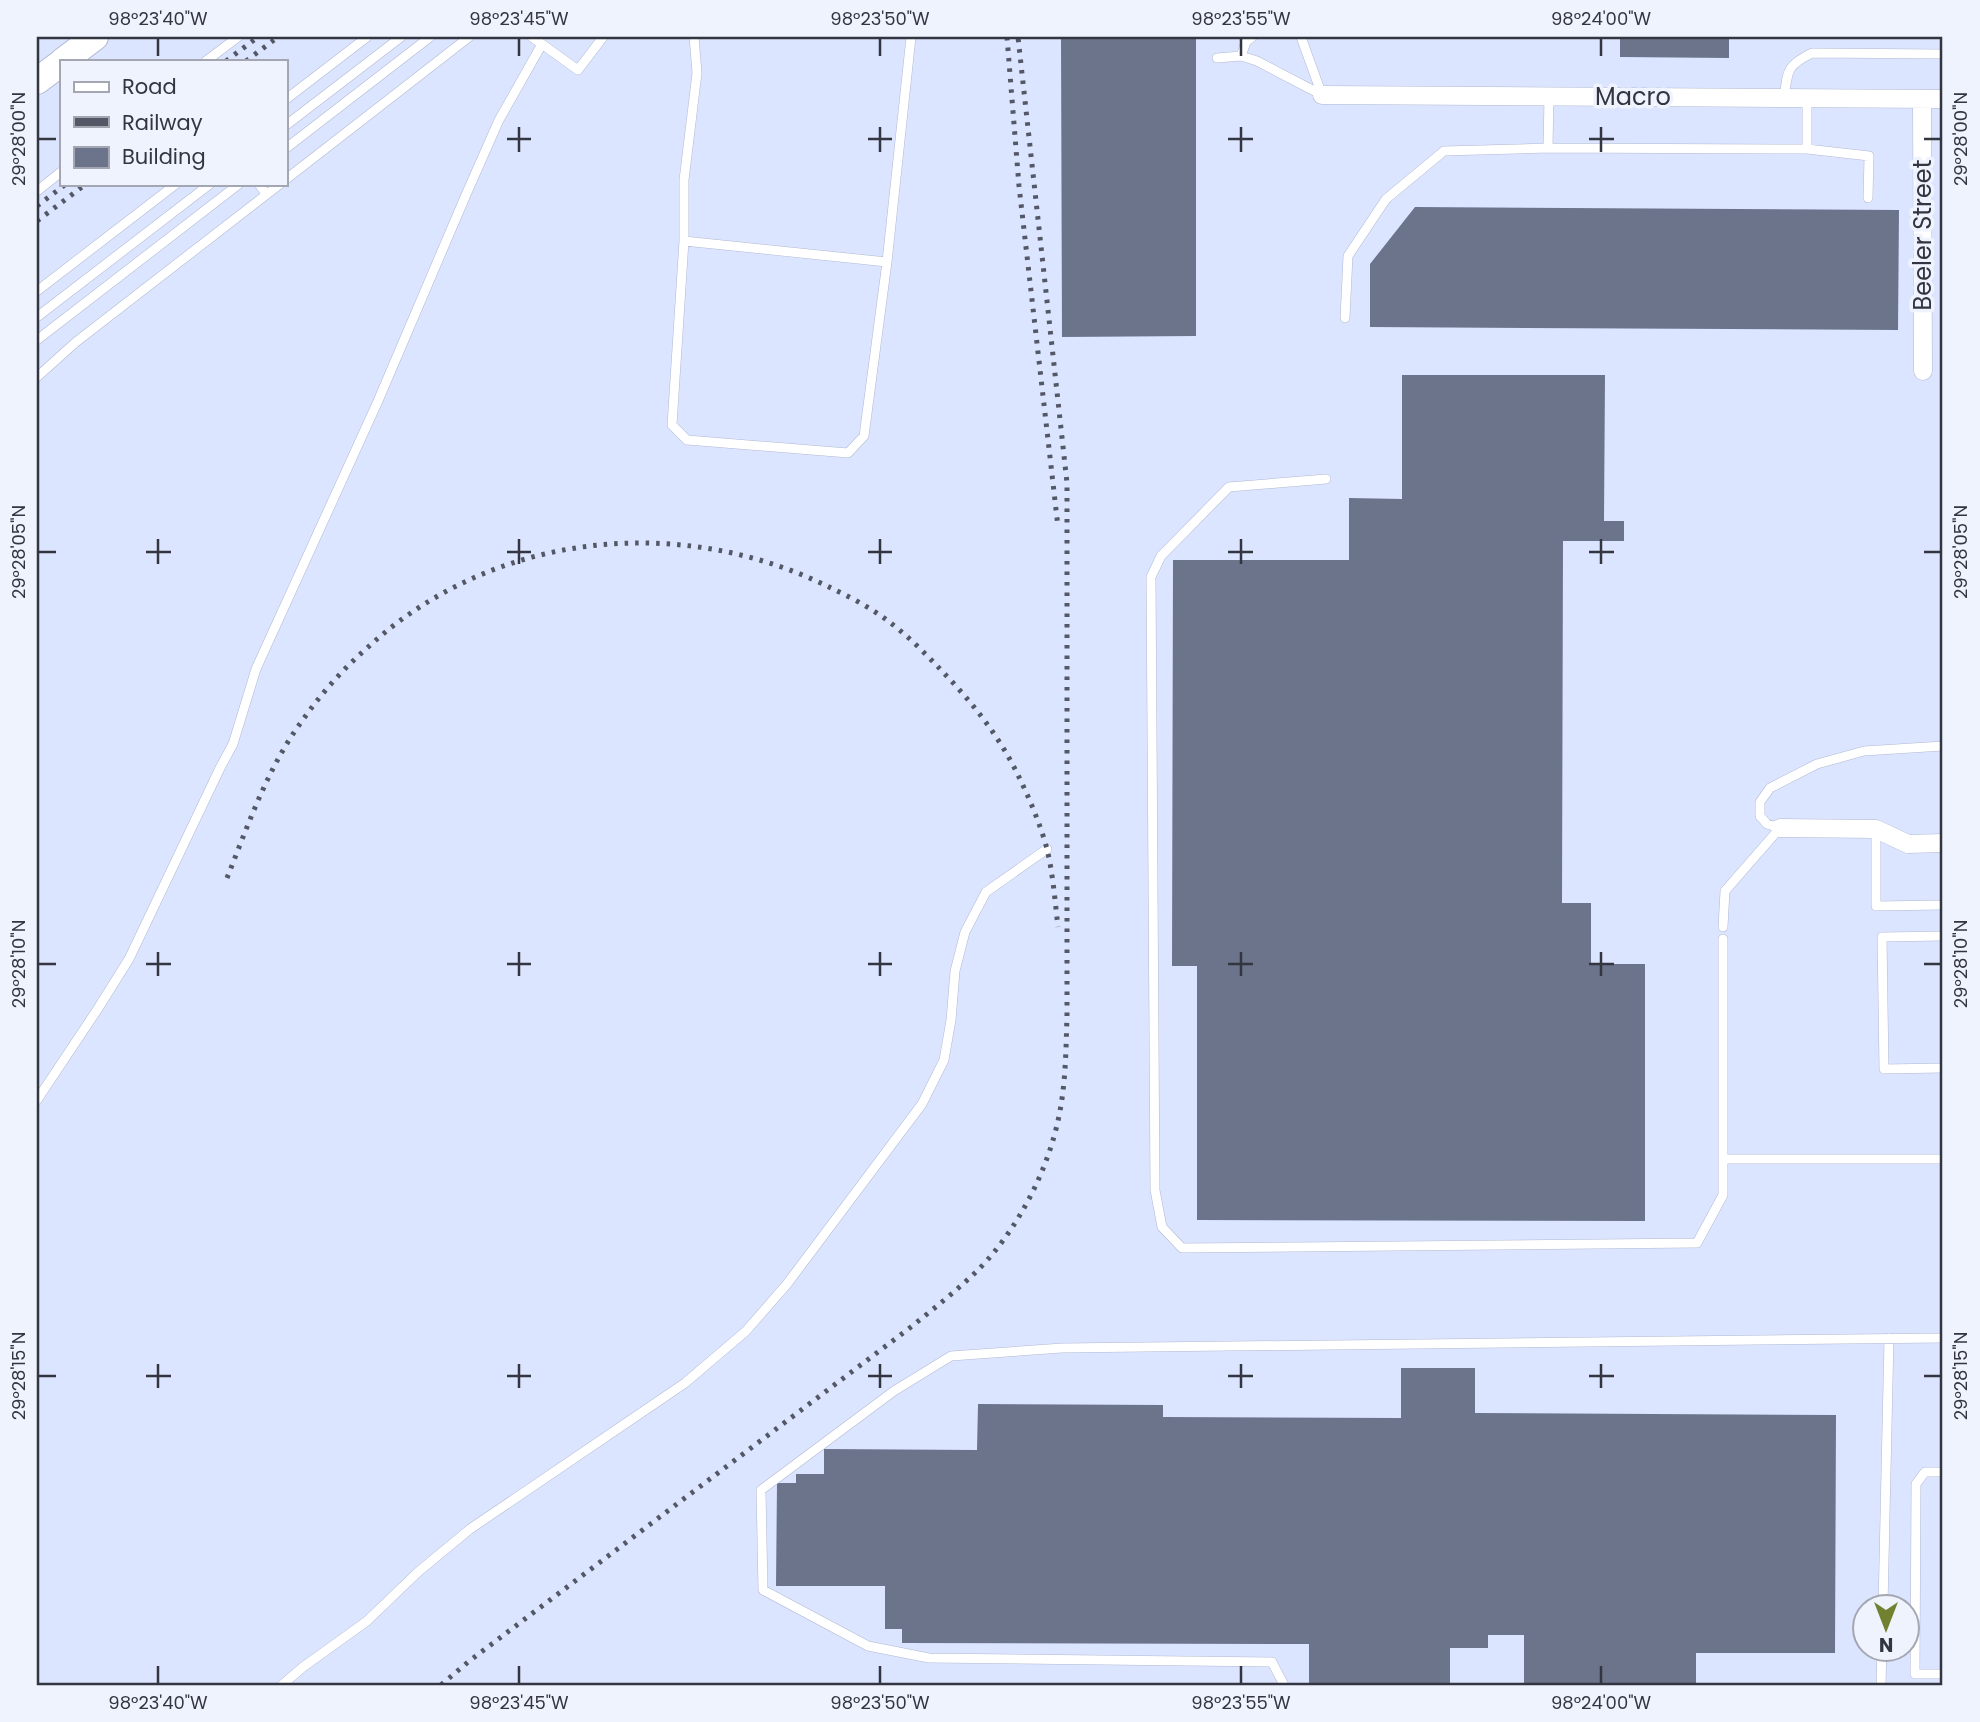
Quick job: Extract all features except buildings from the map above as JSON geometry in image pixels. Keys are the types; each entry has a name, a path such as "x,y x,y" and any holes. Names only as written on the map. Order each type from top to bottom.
{"main road":[{"path":"62,60 95,37"}],"street":[{"name":"Macro","path":"1322,95 1943,99"},
{"name":"Beeler Street","path":"1922,99 1923,371"},
{"path":"1780,828 1876,829 1908,844 1943,843"}],"lane":[{"path":"207,60 238,37"},
{"path":"287,98 367,37"},
{"path":"287,124 401,37"},
{"path":"287,147 430,37"},
{"path":"287,178 470,37"},
{"path":"532,37 578,70 603,37"},
{"path":"694,37 696,73 684,180 684,241 672,425 687,440 848,453 864,436 887,262 911,37"},
{"path":"1241,56 1246,42 1252,37"},
{"path":"1301,37 1322,95"},
{"path":"37,1100 129,959 233,744 256,669 378,401 499,120 542,44"},
{"path":"1784,98 1787,75 1793,63 1812,53 1943,54"},
{"path":"1217,58 1241,56 1257,61 1322,95"},
{"path":"1548,148 1549,96"},
{"path":"1807,98 1807,149"},
{"path":"1345,318 1348,256 1386,200 1444,151 1548,148 1807,149 1869,156 1868,198"},
{"path":"37,191 60,173"},
{"path":"37,291 173,186"},
{"path":"37,317 207,186"},
{"path":"37,340 236,186"},
{"path":"260,186 266,194"},
{"path":"37,377 76,342 277,186"},
{"path":"684,241 887,262"},
{"path":"1326,479 1229,487 1161,556 1151,577 1155,1190 1162,1227 1182,1248 1697,1243 1723,1195 1723,939"},
{"path":"1723,927 1725,891 1780,828 1767,824 1760,816 1760,802 1770,788 1817,764 1864,751 1943,746"},
{"path":"1876,829 1876,906 1943,905"},
{"path":"282,1685 367,1621 418,1572 470,1529 685,1383 746,1331 788,1284 922,1104 943,1059 951,1020 955,971 965,933 986,892 1047,849"},
{"path":"1943,936 1882,937 1884,1069 1943,1068"},
{"path":"1723,1159 1943,1159"},
{"path":"1883,1592 1889,1338"},
{"path":"1284,1685 1272,1662 929,1658 868,1646 763,1591 761,1490 894,1391 951,1356 1062,1348 1943,1338"},
{"path":"1943,1472 1926,1472 1916,1484 1915,1661 1915,1674 1943,1674"},
{"path":"1881,1685 1882,1662"}],"railway":[{"path":"227,60 258,37"},
{"path":"247,60 278,37"},
{"path":"1007,37 1019,186 1058,527"},
{"path":"441,1685 907,1330 960,1286 992,1255 1018,1219 1047,1158 1061,1103 1067,1014 1067,483 1018,37"},
{"path":"37,206 63,186"},
{"path":"37,221 83,186"},
{"path":"227,878 279,757 324,692 366,649 415,610 469,580 526,559 586,546 647,543 707,548 767,562 858,601 916,644 952,681 992,730 1016,771 1047,849 1058,927"}]}
